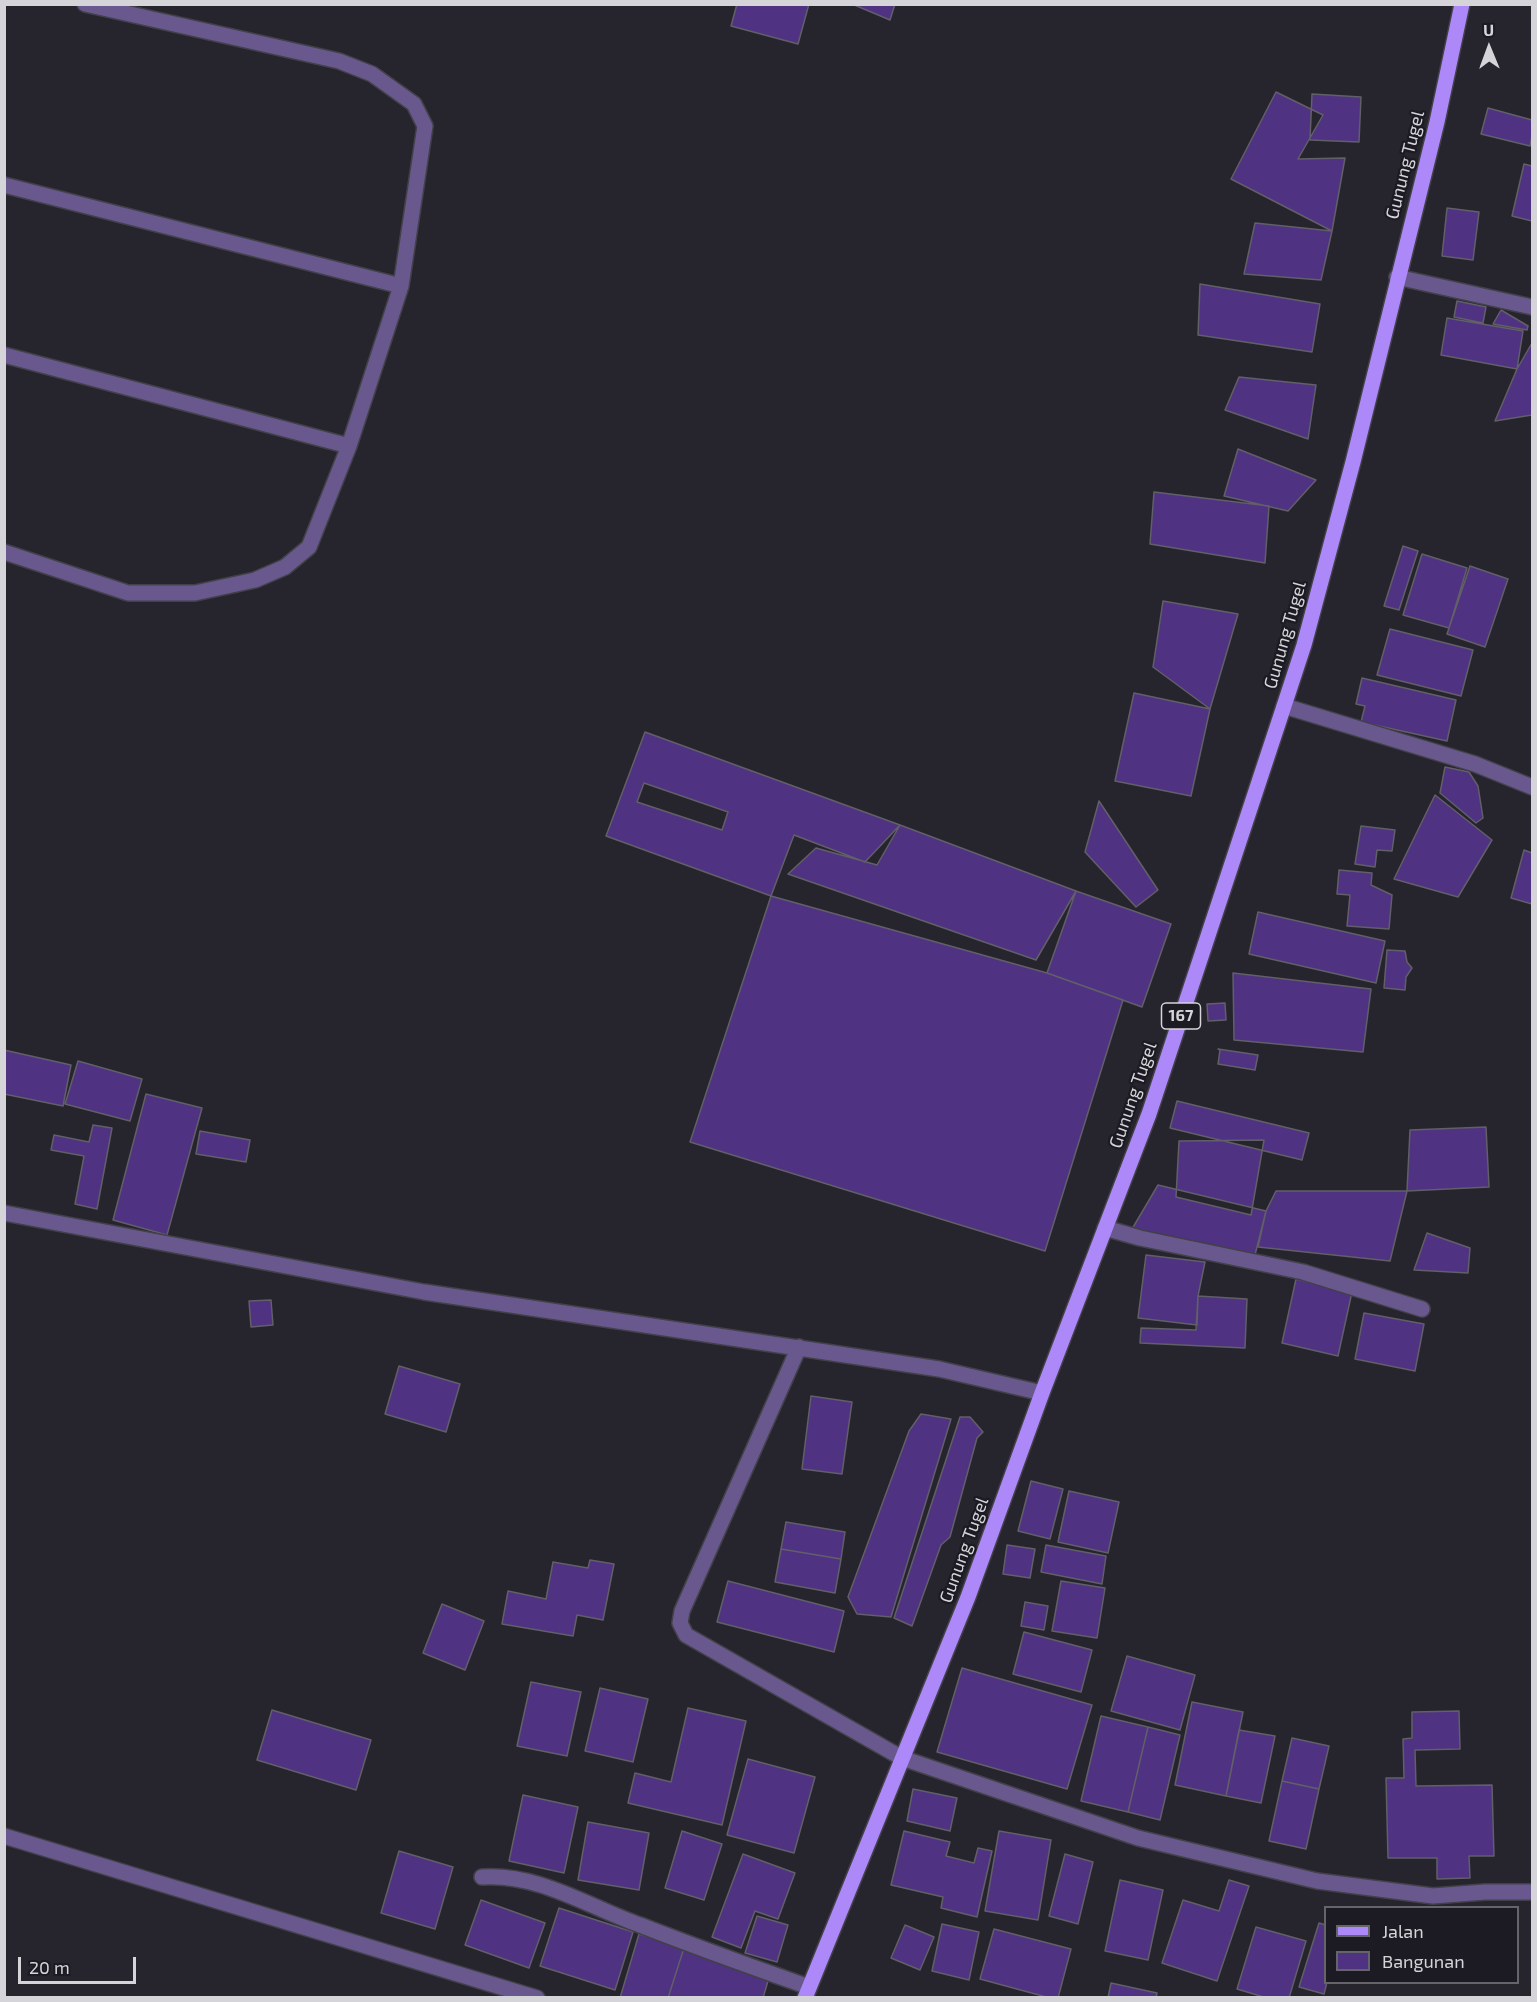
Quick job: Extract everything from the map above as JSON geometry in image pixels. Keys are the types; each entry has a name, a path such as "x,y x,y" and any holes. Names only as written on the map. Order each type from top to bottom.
{"main road":[{"name":"Gunung Tugel","path":"807,1992 968,1597 1042,1393 1149,1114 1284,706 1304,645 1353,462 1437,122 1462,4"}],"street":[{"path":"4,552 128,593 195,592 255,580 285,567 309,547 349,446 401,286 425,126 414,104 372,74 339,61 85,4"},
{"path":"4,185 401,286"},
{"path":"1397,277 1533,307"},
{"path":"4,356 349,446"},
{"path":"1284,706 1475,764 1533,787"},
{"path":"4,1213 424,1292 939,1369 1042,1393"},
{"path":"1105,1228 1140,1238 1303,1272 1422,1309"},
{"path":"799,1347 682,1611 680,1623 686,1635 902,1758 1138,1838 1317,1881 1433,1896 1485,1892 1533,1892"},
{"path":"4,1836 537,1998"},
{"path":"482,1877 512,1877 538,1884 807,1992"}],"building":[{"path":"737,4 809,4 798,44 731,26"},
{"path":"852,4 895,4 890,20"},
{"path":"1276,92 1323,115 1298,159 1345,158 1332,231 1231,179"},
{"path":"1312,94 1361,97 1359,142 1310,140"},
{"path":"1488,108 1532,120 1530,146 1481,134"},
{"path":"1524,164 1532,166 1532,221 1512,216"},
{"path":"1447,208 1479,212 1473,260 1442,256"},
{"path":"1255,223 1332,231 1321,280 1244,274"},
{"path":"1200,284 1320,304 1312,352 1198,335"},
{"path":"1457,301 1486,307 1483,323 1454,317"},
{"path":"1501,310 1528,326 1527,330 1493,324"},
{"path":"1447,318 1523,331 1517,369 1441,355"},
{"path":"1532,343 1532,415 1495,421 1517,369"},
{"path":"1239,377 1316,385 1308,439 1225,410"},
{"path":"1238,449 1316,480 1288,511 1224,496"},
{"path":"1154,492 1269,506 1265,563 1150,544"},
{"path":"1403,546 1418,551 1399,610 1384,606"},
{"path":"1422,554 1467,568 1449,628 1403,615"},
{"path":"1470,566 1508,579 1485,647 1447,634"},
{"path":"1163,601 1238,614 1210,709 1153,667"},
{"path":"1390,629 1473,650 1461,696 1377,675"},
{"path":"1362,678 1456,700 1447,741 1361,722 1365,706 1356,704"},
{"path":"1134,693 1210,709 1191,796 1115,781"},
{"path":"645,732 900,825 865,862 794,835 771,896 606,836"},
{"path":"1445,767 1469,772 1478,786 1483,818 1476,823 1440,793"},
{"path":"644,783 728,812 722,830 637,802"},
{"path":"1435,795 1492,840 1458,897 1394,879"},
{"path":"1099,801 1158,890 1136,907 1085,852"},
{"path":"900,825 1076,891 1036,960 788,874 816,848 877,865"},
{"path":"1361,826 1395,830 1392,851 1377,850 1375,867 1355,864"},
{"path":"1524,850 1532,853 1532,904 1511,898"},
{"path":"1339,870 1372,873 1371,885 1392,895 1389,929 1347,926 1350,895 1337,894"},
{"path":"1076,891 1171,924 1142,1007 1047,973"},
{"path":"771,896 1047,973 1123,1000 1045,1251 690,1142"},
{"path":"1258,912 1385,941 1376,983 1249,954"},
{"path":"1387,950 1405,951 1407,962 1412,968 1406,977 1405,990 1384,988"},
{"path":"1233,973 1371,989 1363,1052 1234,1040"},
{"path":"1225,1003 1226,1020 1208,1021 1207,1004"},
{"path":"1218,1049 1258,1055 1255,1070 1218,1064 1220,1050"},
{"path":"4,1050 71,1065 63,1106 4,1094"},
{"path":"78,1061 142,1079 130,1121 65,1104"},
{"path":"146,1094 202,1108 167,1235 113,1220"},
{"path":"1177,1101 1309,1133 1302,1160 1170,1128"},
{"path":"93,1125 112,1128 97,1209 75,1204 84,1156 51,1150 54,1135 89,1142"},
{"path":"1486,1127 1489,1187 1407,1191 1410,1130"},
{"path":"200,1131 250,1140 246,1162 196,1154"},
{"path":"1264,1140 1251,1215 1176,1197 1179,1141"},
{"path":"1158,1185 1266,1211 1254,1259 1132,1229"},
{"path":"1276,1191 1407,1191 1390,1261 1258,1247 1266,1211"},
{"path":"1427,1233 1470,1248 1468,1273 1414,1270"},
{"path":"1146,1255 1205,1262 1198,1296 1197,1325 1138,1318"},
{"path":"1296,1279 1352,1292 1338,1356 1282,1343"},
{"path":"1198,1296 1247,1299 1245,1348 1140,1343 1141,1328 1196,1330"},
{"path":"271,1300 273,1325 251,1327 249,1301"},
{"path":"1364,1313 1424,1324 1415,1371 1355,1359"},
{"path":"399,1366 460,1384 446,1432 385,1414"},
{"path":"811,1396 852,1402 842,1474 802,1469"},
{"path":"921,1414 951,1419 891,1617 857,1614 848,1597 909,1431"},
{"path":"960,1417 970,1417 983,1432 977,1438 950,1537 941,1545 912,1626 894,1618"},
{"path":"1031,1481 1063,1489 1050,1539 1018,1531"},
{"path":"1069,1491 1119,1502 1108,1553 1058,1542"},
{"path":"786,1522 845,1532 841,1559 781,1549"},
{"path":"1007,1545 1035,1549 1030,1578 1003,1574"},
{"path":"1046,1545 1106,1556 1102,1584 1041,1572"},
{"path":"781,1549 841,1559 835,1593 775,1582"},
{"path":"590,1560 614,1564 603,1620 577,1615 573,1636 502,1624 508,1591 546,1599 553,1562 588,1568"},
{"path":"728,1581 844,1611 834,1652 717,1622"},
{"path":"1061,1581 1105,1588 1097,1638 1052,1631"},
{"path":"1025,1602 1048,1606 1044,1630 1021,1626"},
{"path":"442,1604 484,1621 465,1670 423,1653"},
{"path":"1024,1632 1092,1650 1081,1692 1013,1674"},
{"path":"1127,1656 1195,1675 1180,1730 1111,1711"},
{"path":"962,1668 1092,1705 1067,1789 937,1752"},
{"path":"531,1682 581,1692 567,1756 517,1746"},
{"path":"600,1688 648,1699 633,1762 585,1751"},
{"path":"1192,1702 1243,1712 1226,1796 1175,1785"},
{"path":"688,1708 746,1721 722,1825 628,1803 635,1773 671,1782"},
{"path":"272,1710 371,1740 356,1790 257,1760"},
{"path":"1459,1711 1460,1749 1415,1750 1416,1786 1492,1785 1494,1856 1469,1856 1470,1878 1437,1879 1437,1858 1388,1858 1386,1778 1404,1778 1403,1739 1412,1738 1412,1712"},
{"path":"1101,1716 1148,1727 1128,1812 1081,1801"},
{"path":"1148,1727 1180,1735 1160,1820 1128,1812"},
{"path":"1239,1730 1275,1736 1261,1803 1226,1796"},
{"path":"1292,1738 1329,1746 1319,1789 1282,1781"},
{"path":"748,1759 815,1777 794,1853 727,1835"},
{"path":"1282,1781 1319,1789 1306,1849 1269,1841"},
{"path":"913,1789 957,1798 950,1831 907,1821"},
{"path":"523,1795 578,1807 564,1873 509,1861"},
{"path":"588,1822 649,1833 639,1890 578,1880"},
{"path":"682,1831 722,1844 704,1900 665,1888"},
{"path":"904,1831 950,1842 946,1856 974,1863 978,1848 992,1851 977,1917 941,1908 943,1897 891,1885"},
{"path":"999,1831 1051,1840 1038,1920 985,1911"},
{"path":"399,1851 453,1867 435,1929 381,1913"},
{"path":"743,1854 795,1873 778,1919 755,1911 741,1948 712,1937"},
{"path":"1065,1854 1093,1862 1078,1924 1049,1916"},
{"path":"1120,1880 1163,1890 1148,1960 1105,1951"},
{"path":"1229,1880 1249,1886 1217,1981 1162,1963 1183,1900 1219,1911"},
{"path":"481,1900 545,1923 529,1968 465,1945"},
{"path":"559,1908 633,1932 615,1990 540,1966"},
{"path":"757,1916 788,1925 777,1962 745,1953"},
{"path":"1319,1923 1324,1924 1324,1984 1326,1984 1324,1994 1299,1987"},
{"path":"942,1924 979,1932 969,1980 932,1971"},
{"path":"905,1925 934,1937 920,1970 891,1958"},
{"path":"1256,1927 1306,1941 1289,1998 1267,1998 1237,1989"},
{"path":"994,1929 1071,1949 1058,1998 1050,1998 980,1979"},
{"path":"639,1934 684,1948 668,1998 620,1998"},
{"path":"684,1948 770,1974 763,1998 668,1998"},
{"path":"1111,1983 1157,1993 1156,1998 1108,1998"}]}
